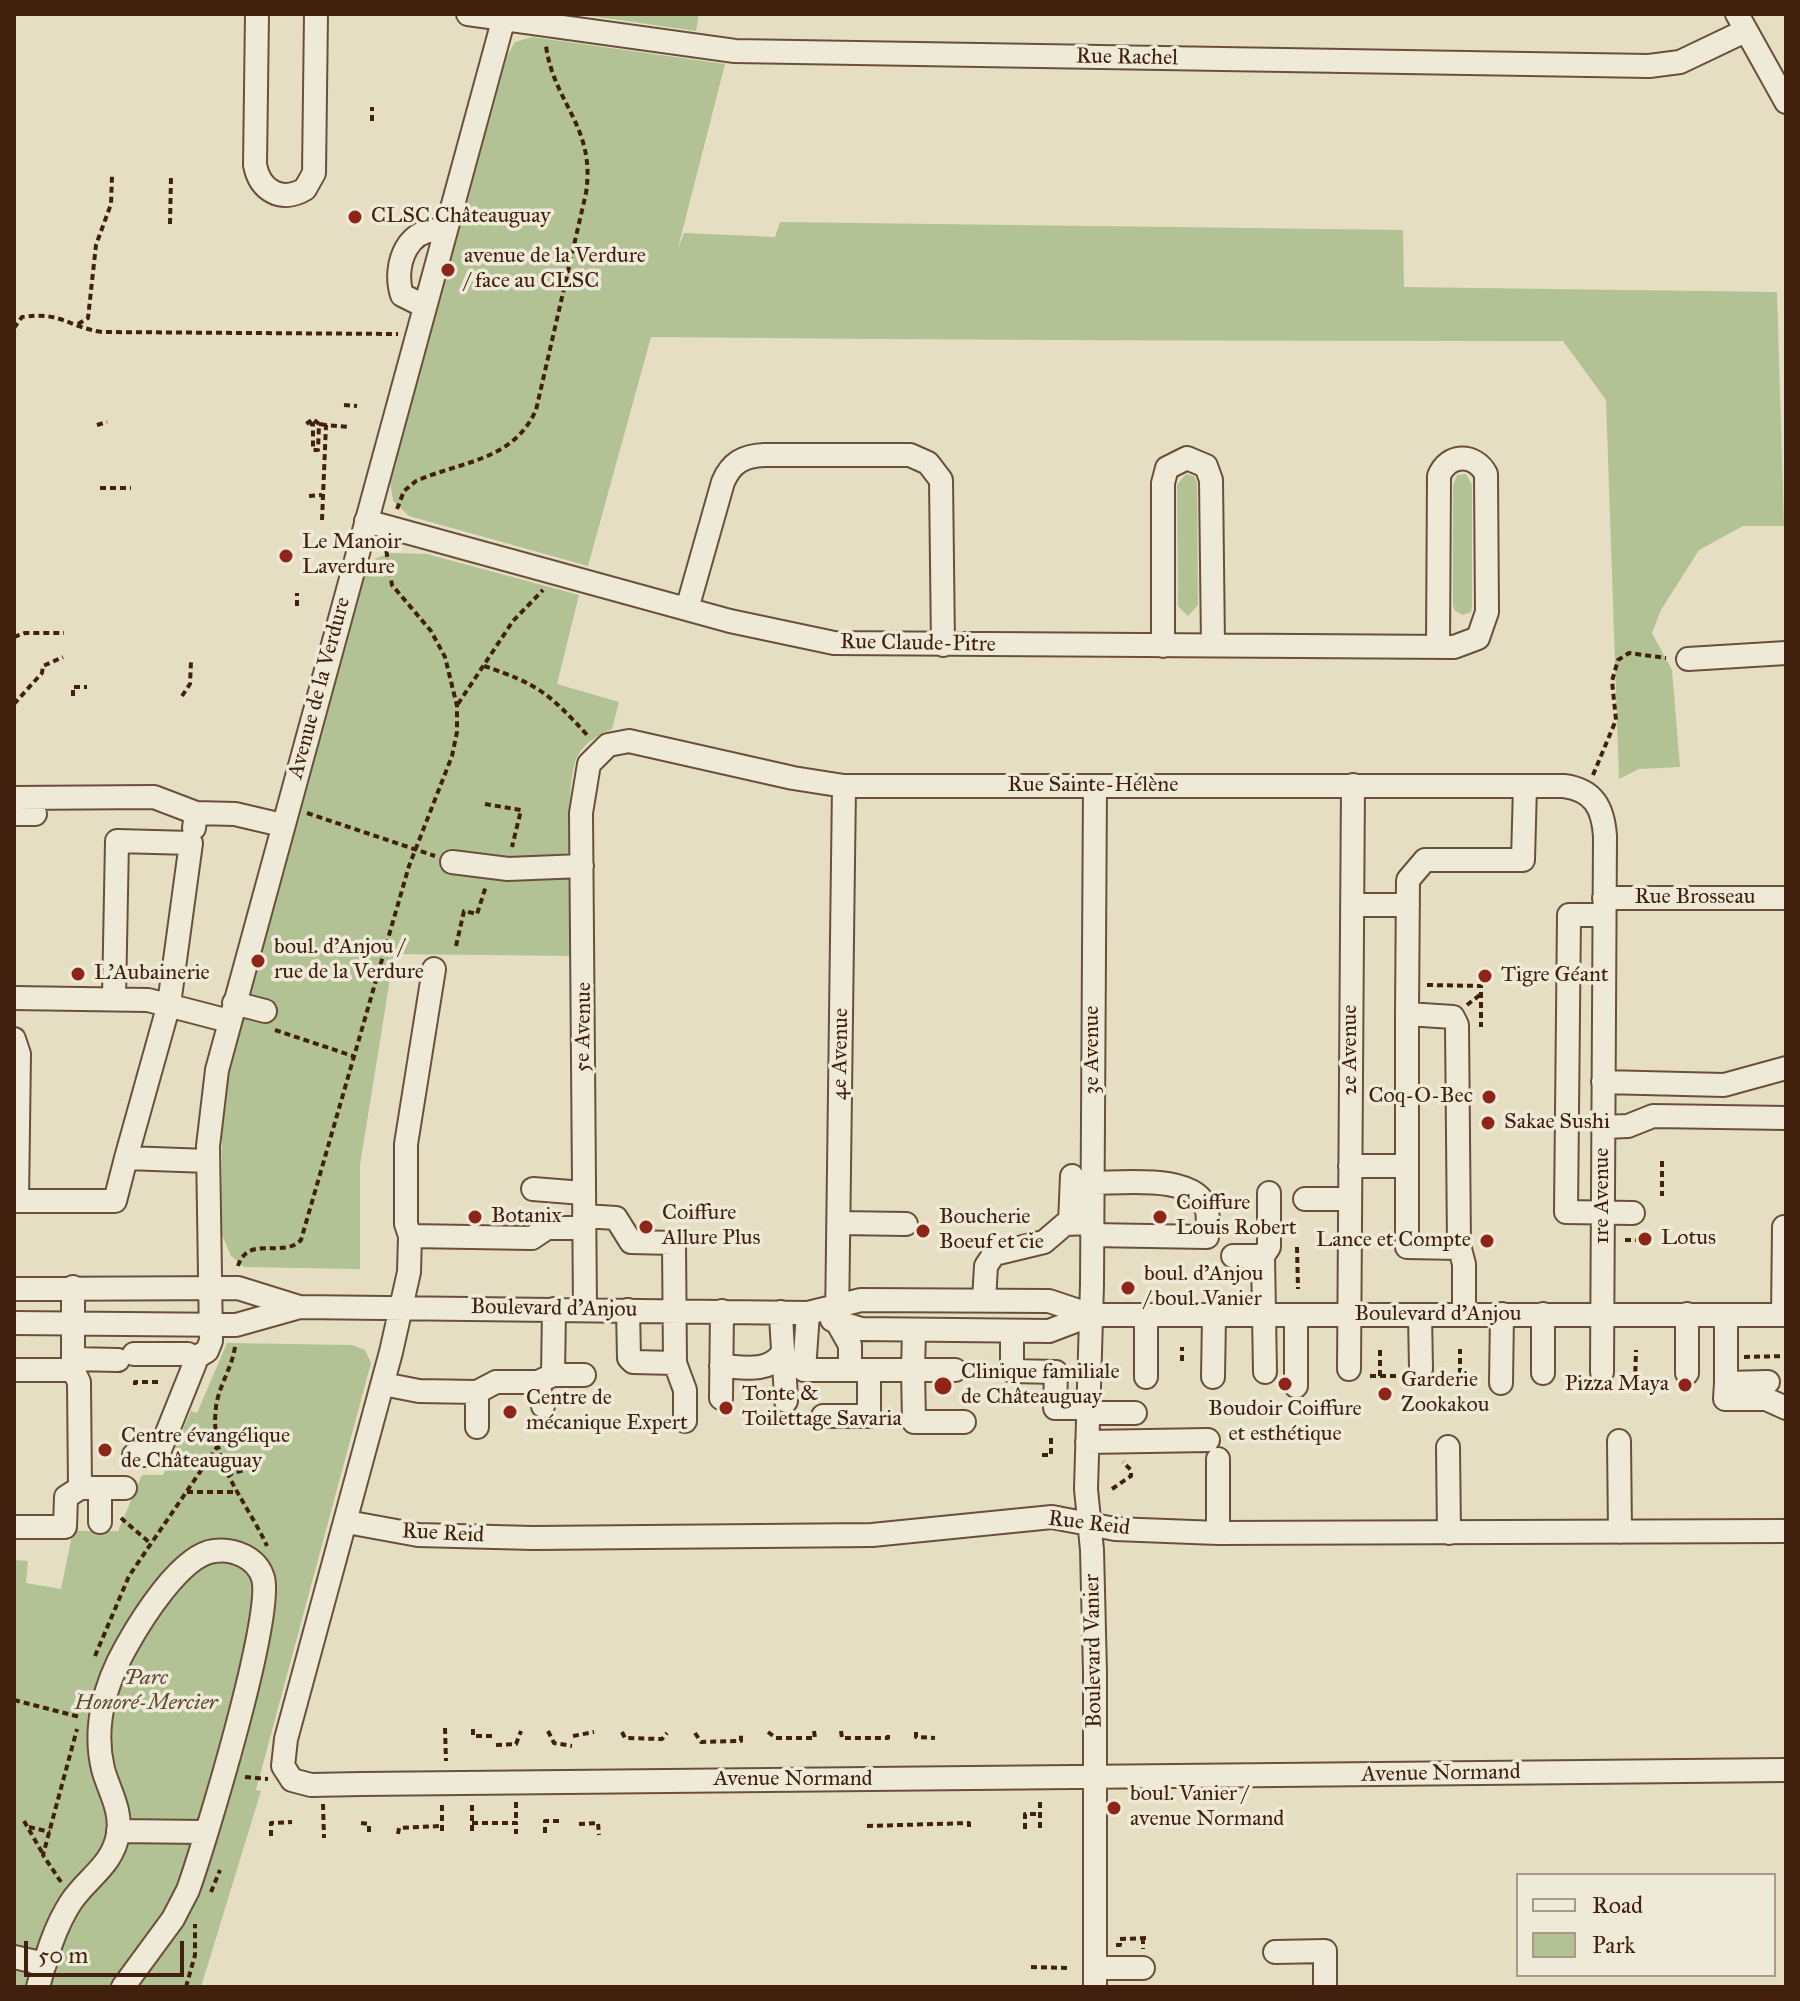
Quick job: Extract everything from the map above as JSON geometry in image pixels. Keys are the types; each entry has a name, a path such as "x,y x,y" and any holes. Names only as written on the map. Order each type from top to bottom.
{"street":[{"path":"257,14 255,165 262,183 269,190 289,196 305,189 314,173 316,14"},
{"name":"Rue Rachel","path":"468,14 504,15 735,51 1649,66 1680,62 1741,22"},
{"name":"Avenue de la Verdure","path":"210,1325 210,1105 231,1012 290,819 366,521 504,15"},
{"path":"1741,22 1786,102"},
{"path":"424,306 402,295 398,277 400,262 419,233 431,229 445,232"},
{"path":"687,609 723,482 727,472 741,459 764,455 910,455 928,463 941,480 943,645"},
{"path":"1163,646 1163,483 1167,468 1187,458 1206,466 1211,480 1213,645"},
{"name":"Rue Claude-Pitre","path":"366,521 687,609 834,643 1438,647 1472,643 1482,633 1487,612 1486,474 1477,461 1463,458 1449,462 1439,476 1438,647"},
{"path":"1688,659 1786,653"},
{"name":"Rue Sainte-Hélène","path":"601,750 620,742 640,742 781,776 844,786 1590,787"},
{"name":"5e Avenue","path":"585,1309 584,782 589,764 601,750"},
{"name":"2e Avenue","path":"1353,785 1349,1315 1355,1372"},
{"name":"4e Avenue","path":"838,1314 844,786"},
{"name":"3e Avenue","path":"1091,1315 1082,1179 1095,786"},
{"path":"1459,1248 1407,1247 1408,880 1425,860 1523,860 1525,786"},
{"name":"1re Avenue","path":"1590,787 1604,823 1602,1372"},
{"path":"14,798 154,797 196,813 290,819"},
{"path":"14,1039 19,1054 16,1201 115,1201 169,1004 196,813"},
{"path":"114,998 117,841 191,843"},
{"path":"452,862 499,869 582,866"},
{"name":"Rue Brosseau","path":"1603,1212 1566,1212 1569,915 1604,906 1786,898"},
{"path":"1352,905 1408,905"},
{"name":"Avenue Normand","path":"434,969 406,1144 409,1272 383,1384 282,1760 286,1774 292,1780 323,1785 1786,1770"},
{"path":"14,998 114,998 231,1012 265,1011"},
{"path":"1407,1014 1447,1015 1456,1020 1459,1248 1464,1264 1464,1314"},
{"path":"1603,1082 1724,1085 1786,1068"},
{"path":"1603,1127 1628,1126 1653,1116 1786,1118"},
{"path":"126,1158 208,1161"},
{"path":"1350,1166 1407,1166"},
{"path":"984,1300 986,1266 994,1254 1044,1242 1085,1227 1207,1237 1206,1208 1182,1186 1082,1179"},
{"path":"533,1189 583,1193"},
{"path":"1265,1372 1263,1256 1269,1247 1269,1193"},
{"path":"1305,1199 1349,1199"},
{"path":"1603,1212 1633,1213"},
{"path":"410,1236 532,1238 547,1228 616,1218 631,1242 674,1243 675,1363 685,1390 685,1421"},
{"path":"839,1223 906,1224"},
{"path":"1784,1227 1784,1315"},
{"path":"1233,1256 1263,1256"},
{"path":"73,1287 73,1365 79,1382 95,1502"},
{"name":"Boulevard d'Anjou","path":"14,1289 238,1288 300,1307"},
{"name":"Boulevard d'Anjou","path":"838,1314 861,1300 984,1300 1049,1301 1091,1315 1784,1315"},
{"name":"Boulevard d'Anjou","path":"14,1323 236,1325 300,1307 400,1307 838,1314 861,1329 1049,1331 1091,1315"},
{"path":"543,1406 560,1380 554,1309"},
{"path":"628,1310 629,1358 633,1362 675,1363"},
{"path":"721,1398 722,1311"},
{"path":"781,1312 781,1355 785,1364 786,1401"},
{"path":"808,1313 804,1370 955,1370"},
{"path":"823,1416 869,1416 860,1370 838,1314"},
{"path":"1501,1383 1502,1314"},
{"path":"1543,1314 1543,1373"},
{"path":"1687,1314 1687,1373"},
{"name":"Boulevard Vanier","path":"1091,1315 1087,1442 1096,1777 1095,1978"},
{"path":"1420,1315 1422,1374"},
{"path":"1726,1315 1725,1399 1766,1399 1786,1408"},
{"path":"1146,1316 1146,1377"},
{"path":"1213,1377 1214,1316"},
{"path":"1296,1316 1296,1386"},
{"path":"134,1455 158,1455 195,1358 211,1343 210,1325"},
{"path":"914,1330 914,1422 964,1422"},
{"path":"1012,1331 1012,1371 1056,1372 1055,1408 1135,1413"},
{"path":"14,1370 126,1357 188,1354 195,1358"},
{"path":"721,1366 760,1367 772,1363 781,1355"},
{"path":"383,1384 419,1391 477,1392 496,1382 560,1380"},
{"path":"1726,1383 1768,1382"},
{"path":"477,1392 477,1427"},
{"path":"1619,1441 1620,1532"},
{"path":"1087,1442 1213,1450 1218,1533"},
{"path":"1448,1447 1449,1533"},
{"path":"14,1527 65,1527 66,1497 95,1502 125,1488"},
{"name":"Rue Reid","path":"347,1522 408,1534 517,1538 848,1536 1052,1517 1131,1531 1218,1533 1786,1531"},
{"path":"38,1987 61,1918 111,1856 118,1831 118,1813 100,1752 101,1716 108,1685 126,1646 174,1579 199,1556 226,1550 244,1556 258,1568 266,1597 247,1682 181,1906 123,1987"},
{"path":"118,1831 205,1832"},
{"path":"1275,1952 1325,1951 1325,1987"},
{"path":"15,1963 45,1964"},
{"path":"1095,1978 1143,1968"}],"path":[{"path":"397,507 404,491 416,481 506,448 524,431 536,410 586,193 589,166 581,132 550,68 546,40"},
{"path":"372,107 372,121"},
{"path":"76,325 88,318 96,245 111,204 112,176"},
{"path":"170,224 171,177"},
{"path":"14,328 22,317 55,315 102,332 402,334"},
{"path":"344,405 357,406"},
{"path":"319,424 318,450 313,450 313,424 306,424 313,419 319,424 350,427"},
{"path":"97,425 107,422"},
{"path":"322,520 326,425"},
{"path":"100,488 131,488"},
{"path":"309,496 322,495"},
{"path":"238,1267 242,1257 251,1249 293,1247 301,1240 414,850 452,756 457,706 445,657 431,631 392,585 385,551"},
{"path":"457,706 513,621 545,588 553,572"},
{"path":"297,593 297,606"},
{"path":"14,637 25,633 64,633"},
{"path":"1590,787 1616,720 1612,681 1618,660 1629,653 1688,659"},
{"path":"14,704 42,673 43,666 63,657"},
{"path":"182,696 190,684 191,662"},
{"path":"484,666 536,685 552,696 601,750"},
{"path":"73,696 73,687 87,687"},
{"path":"290,819 317,813 414,850"},
{"path":"265,1011 269,1027 281,1034 354,1056"},
{"path":"1662,1161 1662,1196"},
{"path":"1619,1239 1638,1240"},
{"path":"1297,1247 1298,1289"},
{"path":"1182,1347 1182,1361"},
{"path":"1380,1348 1380,1376"},
{"path":"1355,1372 1380,1376 1460,1376 1460,1349"},
{"path":"1635,1382 1636,1350"},
{"path":"1726,1357 1786,1356"},
{"path":"135,1385 135,1382 158,1382"},
{"path":"1042,1455 1051,1455 1051,1437"},
{"path":"1112,1489 1133,1473 1121,1460"},
{"path":"226,1475 244,1470"},
{"path":"187,1492 235,1492"},
{"path":"95,1502 125,1521 150,1544"},
{"path":"14,1700 80,1716 43,1855"},
{"path":"442,1835 445,1728"},
{"path":"473,1729 473,1736 496,1736"},
{"path":"496,1745 516,1744 521,1731"},
{"path":"548,1731 549,1738 557,1745 572,1746"},
{"path":"768,1732 776,1738 815,1738 814,1731"},
{"path":"841,1731 842,1738 888,1738 888,1732"},
{"path":"573,1736 594,1732"},
{"path":"622,1732 625,1738 662,1739 667,1733"},
{"path":"695,1733 701,1742 741,1741 741,1732"},
{"path":"916,1732 916,1737 935,1738"},
{"path":"241,1777 261,1781"},
{"path":"1040,1778 1040,1828"},
{"path":"471,1783 472,1834"},
{"path":"323,1785 324,1838"},
{"path":"1025,1829 1025,1814 1040,1814"},
{"path":"545,1833 545,1821 559,1821"},
{"path":"271,1836 271,1823 292,1822"},
{"path":"361,1823 369,1824 369,1835"},
{"path":"472,1823 516,1823 516,1834"},
{"path":"579,1824 598,1823 599,1835"},
{"path":"867,1826 969,1823 969,1827"},
{"path":"50,1832 26,1824 62,1884"},
{"path":"398,1834 399,1828 442,1825"},
{"path":"1109,1945 1120,1945 1120,1939 1147,1938"},
{"path":"1031,1967 1071,1968"}],"green space":[{"path":"577,14 699,14 696,31"},
{"path":"532,37 725,64 678,248 684,233 775,237 780,222 1403,230 1404,287 1777,292 1784,526 1743,526 1699,550 1661,610 1652,633 1672,670 1680,767 1639,769 1619,779 1606,400 1563,341 651,337 588,566 409,516 393,501 390,481 507,56 515,42"},
{"path":"1186,474 1194,476 1197,482 1198,605 1188,616 1178,606 1177,485"},
{"path":"1466,474 1472,485 1472,607 1471,612 1463,615 1455,611 1453,605 1453,486 1457,475"},
{"path":"391,553 427,554 579,595 557,684 619,702 612,729 584,747 573,770 569,821 574,956 394,954 360,1165 360,1269 244,1267 231,1256 222,1235 222,1118 232,1056 369,561"},
{"name":"Parc Honoré-Mercier","path":"227,1343 352,1345 365,1350 371,1363 256,1790 261,1791 201,1987 14,1987 14,1560 28,1561 26,1583 61,1589 73,1531 118,1531 142,1475 163,1475 191,1411 197,1413"}],"place":[{"name":"CLSC Châteauguay","path":"355,217"},
{"name":"avenue de la Verdure / face au CLSC","path":"448,270"},
{"name":"Le Manoir Laverdure","path":"286,556"},
{"name":"boul. d'Anjou / rue de la Verdure","path":"258,961"},
{"name":"L'Aubainerie","path":"78,974"},
{"name":"Tigre Géant","path":"1485,976"},
{"name":"Coq-O-Bec","path":"1489,1097"},
{"name":"Sakae Sushi","path":"1488,1123"},
{"name":"Botanix","path":"475,1217"},
{"name":"Coiffure Louis Robert","path":"1160,1217"},
{"name":"Coiffure Allure Plus","path":"646,1227"},
{"name":"Boucherie Boeuf et cie","path":"923,1231"},
{"name":"Lotus","path":"1645,1239"},
{"name":"Lance et Compte","path":"1487,1241"},
{"name":"boul. d'Anjou / boul. Vanier","path":"1128,1288"},
{"name":"Boudoir Coiffure et esthétique","path":"1285,1384"},
{"name":"Pizza Maya","path":"1685,1385"},
{"name":"Clinique familiale de Châteauguay","path":"943,1386"},
{"name":"Garderie Zookakou","path":"1385,1394"},
{"name":"Tonte & Toilettage Savaria","path":"726,1408"},
{"name":"Centre de mécanique Expert","path":"510,1412"},
{"name":"Centre évangélique de Châteauguay","path":"105,1450"},
{"name":"boul. Vanier / avenue Normand","path":"1114,1808"}]}
